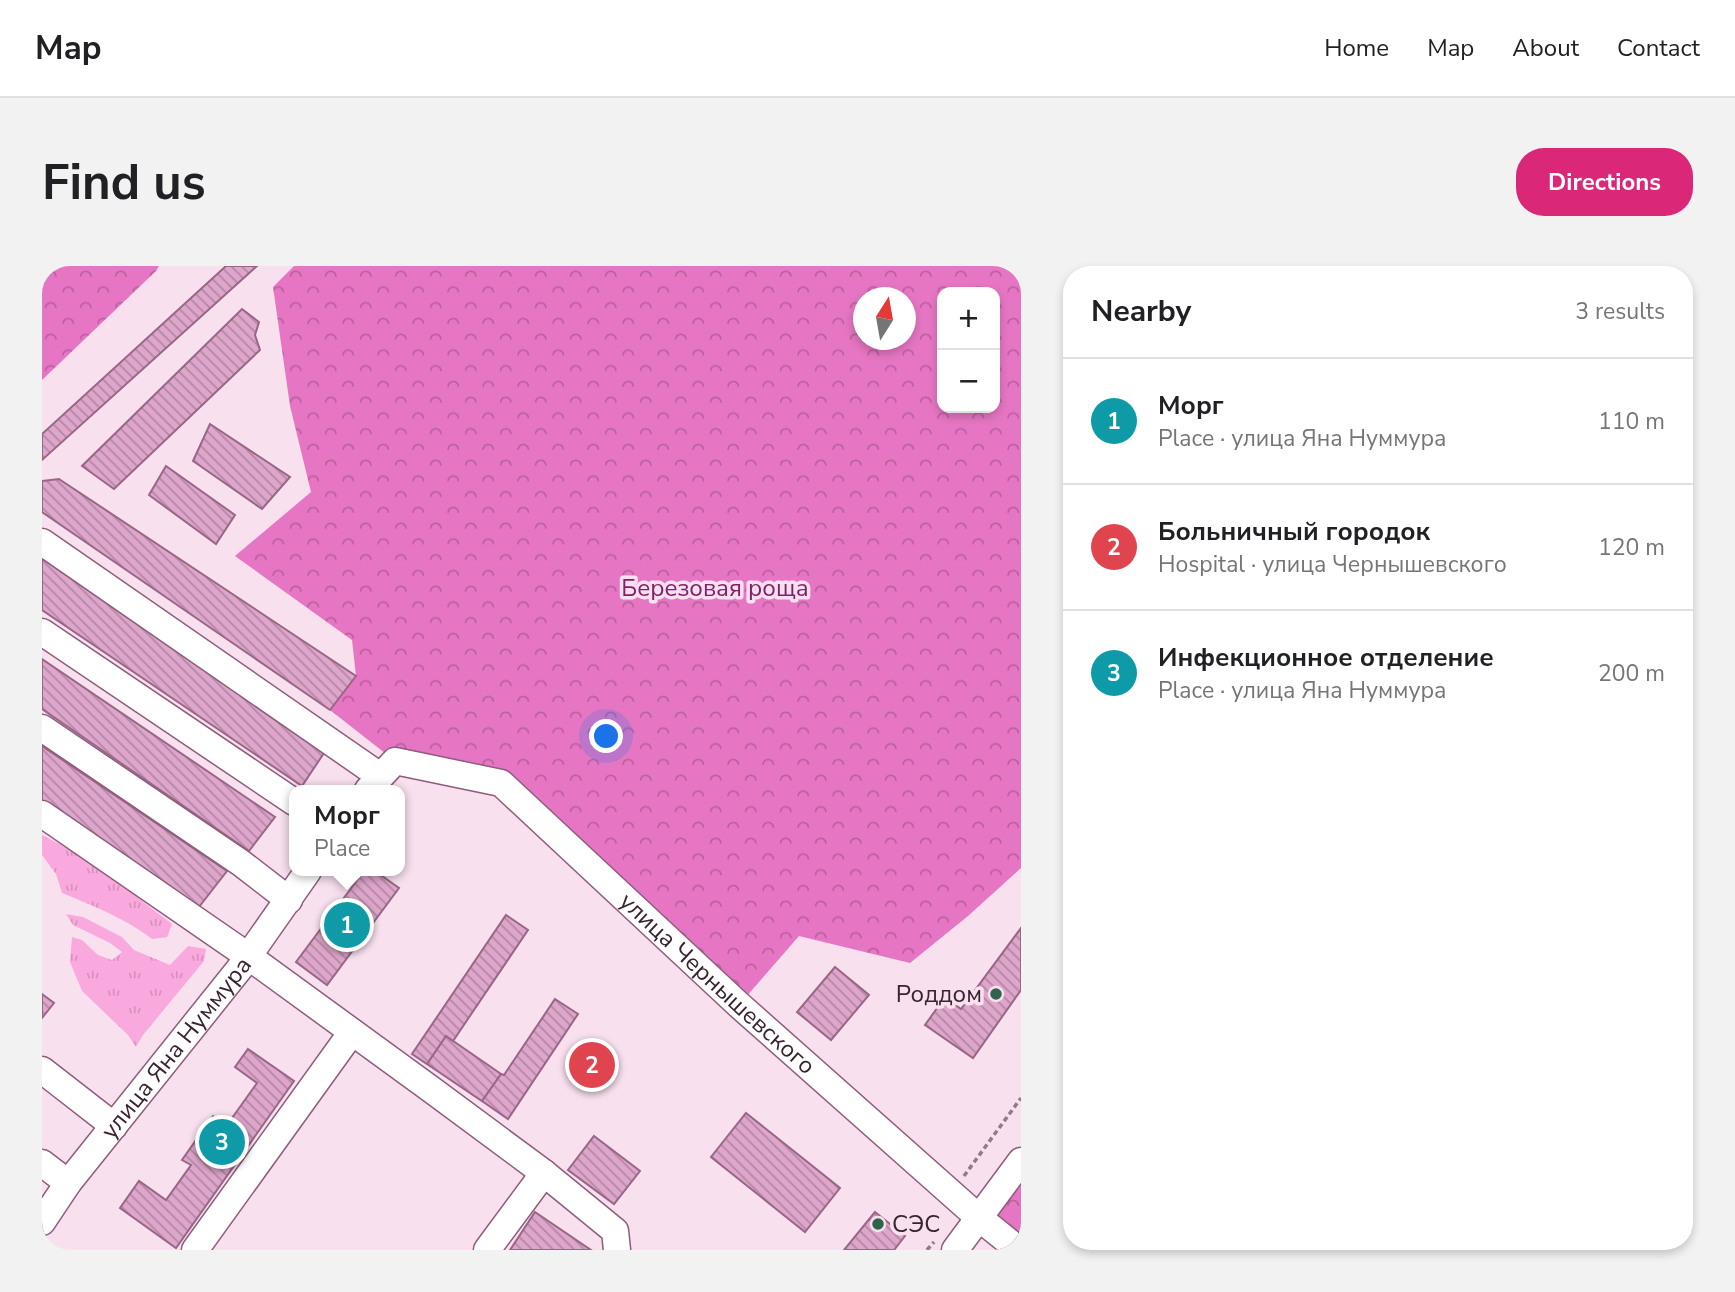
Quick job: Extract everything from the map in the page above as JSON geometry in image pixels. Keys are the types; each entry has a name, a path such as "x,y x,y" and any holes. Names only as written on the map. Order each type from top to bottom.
{"street":[{"path":"42,542 381,776"},
{"path":"42,632 289,798"},
{"path":"42,728 241,863 289,900"},
{"name":"улица Чернышевского","path":"381,776 500,783 739,1005 971,1211 1019,1250"},
{"path":"42,814 248,956 544,1173 615,1231 617,1250"},
{"name":"улица Яна Нуммура","path":"42,1222 68,1183 248,956 305,876"},
{"path":"195,1250 352,1032"},
{"path":"42,1070 114,1126"},
{"path":"945,1245 971,1211 1021,1161"},
{"path":"42,1163 68,1183"},
{"path":"487,1250 544,1173"}],"path":[{"path":"971,1211 962,1178 1021,1098"},
{"path":"927,1250 945,1245"}],"green space":[{"path":"42,266 159,266 42,380"},
{"name":"Березовая роща","path":"294,266 1021,266 1021,868 910,963 799,936 739,1005 501,783 395,761 330,710 356,676 352,640 235,556 311,492 290,406 273,287"},
{"path":"42,835 92,864 172,924 167,937 152,939 120,919 62,893 56,874 42,855"},
{"path":"66,914 83,917 122,937 134,950 170,965 188,946 206,949 204,961 136,1047 128,1035 82,991 70,962 72,937 82,940 98,955 112,960 122,952 73,925"},
{"path":"1021,1161 1021,1250 978,1217"}],"building":[{"path":"226,266 257,266 42,460 42,434"},
{"path":"242,309 259,322 255,335 260,350 114,489 82,466"},
{"path":"210,424 290,477 262,509 193,461"},
{"path":"166,466 235,515 216,544 149,495"},
{"path":"59,479 356,676 330,710 42,512 42,481"},
{"path":"42,558 326,750 301,785 42,610"},
{"path":"42,659 275,817 249,851 42,709"},
{"path":"42,746 227,871 199,907 42,800"},
{"path":"360,876 382,876 399,888 327,985 296,962"},
{"path":"506,915 528,930 453,1041 446,1036 427,1064 412,1054"},
{"name":"Роддом","path":"1021,928 1021,990 973,1058 925,1025 945,997 961,1009"},
{"path":"835,967 869,995 831,1040 797,1012"},
{"path":"42,994 54,1003 42,1018"},
{"path":"555,999 578,1014 508,1119 482,1101 501,1074 504,1075"},
{"path":"446,1036 501,1074 482,1101 427,1064"},
{"path":"248,1049 294,1081 176,1248 120,1208 139,1181 166,1200 191,1165 182,1160 213,1116 227,1125 257,1083 235,1067"},
{"path":"746,1113 840,1188 805,1232 711,1157"},
{"path":"594,1136 640,1171 614,1204 568,1170"},
{"path":"535,1212 591,1250 510,1250"},
{"name":"СЭС","path":"875,1212 905,1236 894,1250 844,1250"}],"place":[{"name":"Морг","path":"347,925"},
{"name":"Роддом","path":"996,994"},
{"name":"Больничный городок","path":"592,1065"},
{"name":"Инфекционное отделение","path":"222,1142"},
{"name":"СЭС","path":"878,1224"}]}
